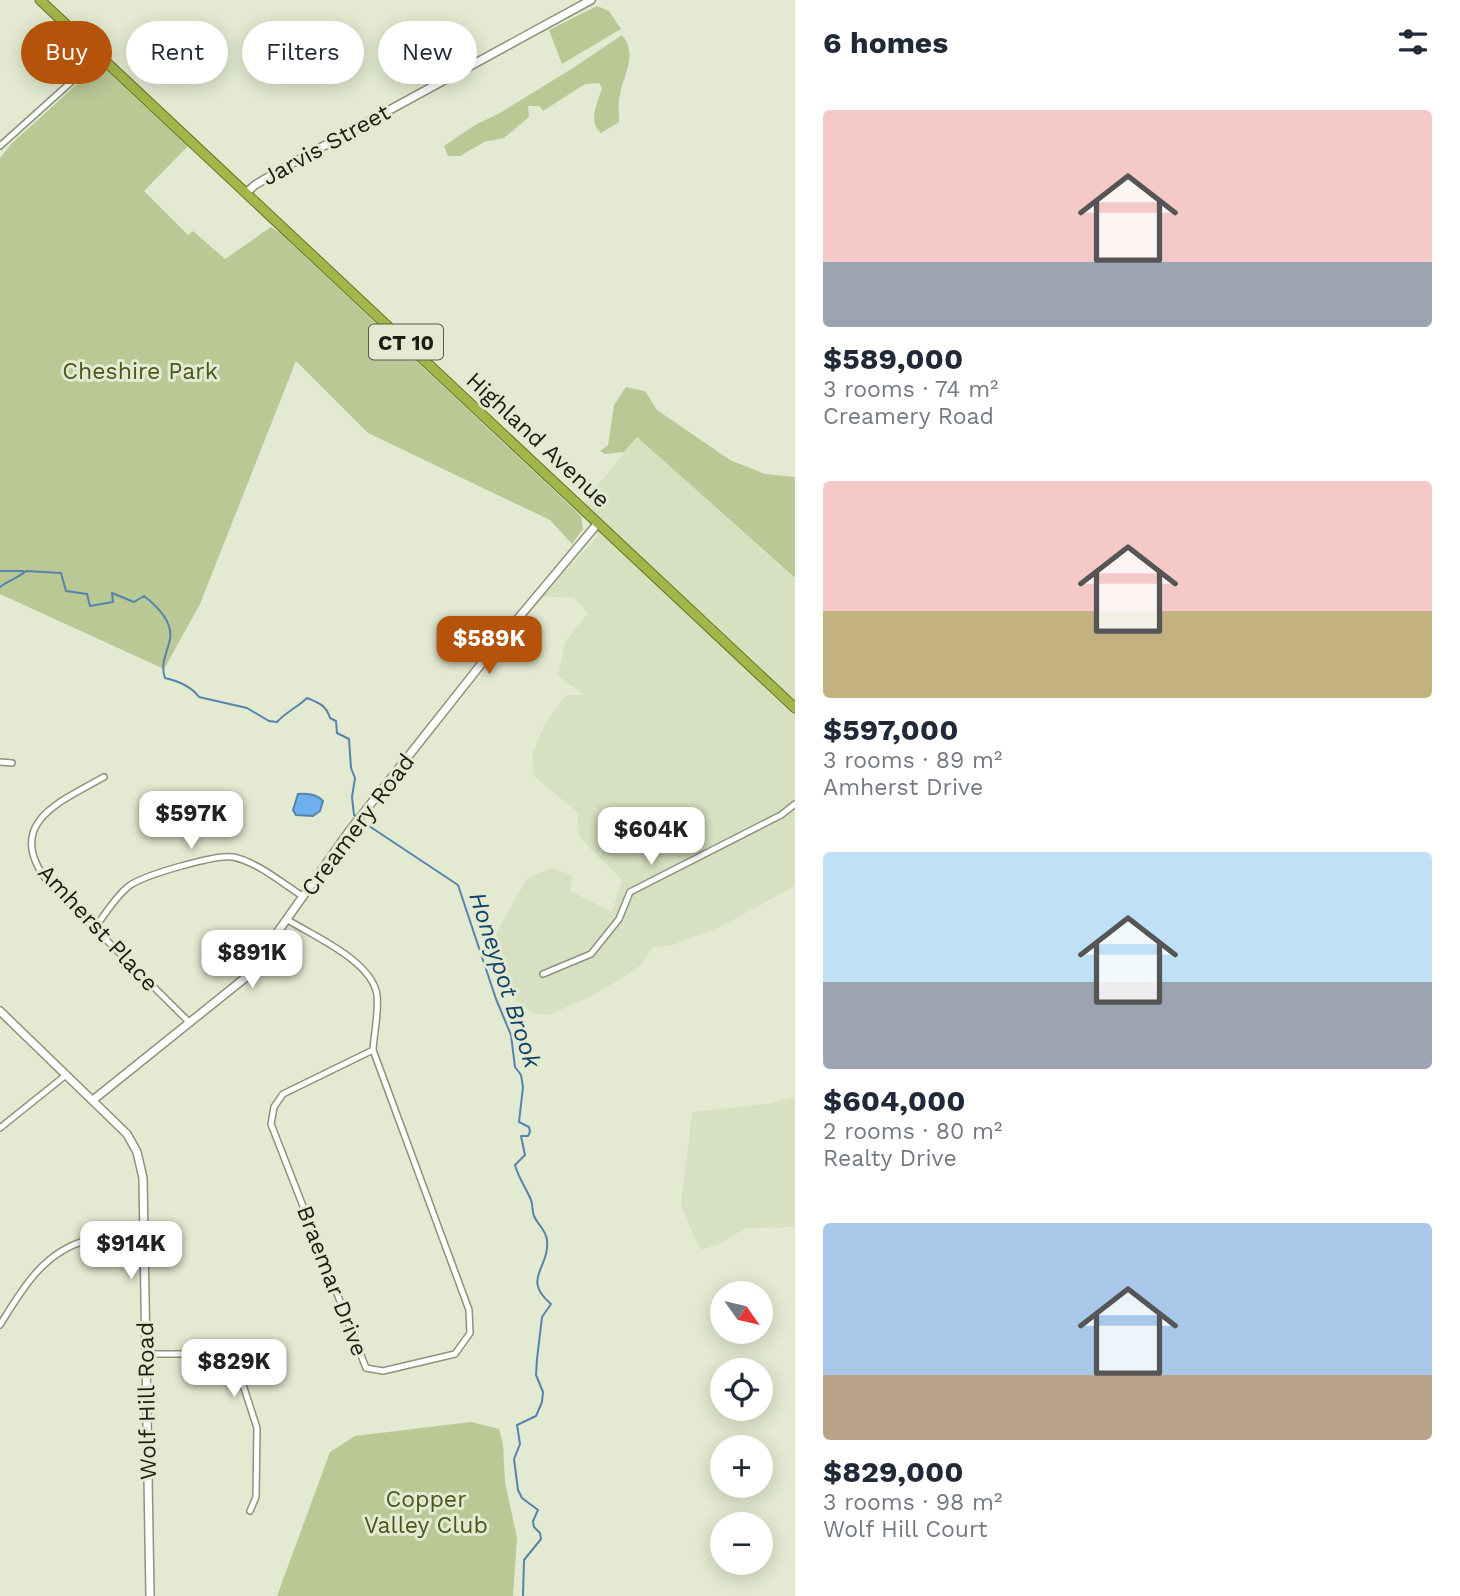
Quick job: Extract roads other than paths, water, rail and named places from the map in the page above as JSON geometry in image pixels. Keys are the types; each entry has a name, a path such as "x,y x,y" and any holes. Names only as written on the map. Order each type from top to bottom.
{"highway":[{"name":"Highland Avenue","path":"40,0 62,21"},
{"name":"Highland Avenue","path":"112,67 795,706"}],"street":[{"name":"Jarvis Street","path":"246,193 287,166 592,0"},
{"path":"0,146 69,84"},
{"name":"Creamery Road","path":"93,1100 245,978 354,825 505,634 598,523"},
{"path":"0,762 12,763"},
{"name":"Amherst Place","path":"104,776 55,804 31,833 30,847 37,868 189,1022"},
{"path":"543,974 591,954 619,919 630,892 781,815 795,804"},
{"path":"95,928 127,888 142,878 206,860 232,857 260,869 304,897"},
{"name":"Braemar Drive","path":"288,920 358,963 369,977 377,995 373,1050 470,1310 470,1333 455,1354 383,1371 366,1368 271,1124 274,1107 283,1094 373,1050"},
{"name":"Wolf Hill Road","path":"0,1011 127,1134 137,1152 143,1178 150,1596"},
{"path":"0,1128 66,1075"},
{"path":"0,1325 22,1289 51,1256 89,1240 144,1239"},
{"path":"147,1354 233,1354 257,1428 256,1497 250,1511"}],"water":[{"path":"298,794 321,799 323,801 320,811 313,816 296,815 293,810"}],"waterway":[{"path":"0,571 23,571"},
{"name":"Honeypot Brook","path":"0,587 26,571 61,573 66,591 87,594 90,606 113,602 112,593 134,602 144,596 159,609 169,626 170,639 164,663 165,678 184,684 199,697 247,708 269,721 277,722 307,698 322,705 330,718 336,721 337,733 349,739 351,768 355,778 352,797 356,816"},
{"name":"Honeypot Brook","path":"360,820 458,885 496,999 511,1035 515,1067 521,1075 523,1087 519,1122 529,1127 530,1132 528,1136 521,1136 525,1155 515,1165 531,1200 534,1216 546,1236 547,1250 537,1280 542,1295 551,1304 542,1317 537,1359 536,1375 543,1392 542,1402 536,1416 517,1425 520,1444 514,1459 518,1490 522,1498 538,1510 533,1521 541,1539 524,1560 523,1596"}],"park label":[{"name":"Cheshire Park","path":"140,371"},
{"name":"Copper Valley Club","path":"426,1512"}]}
